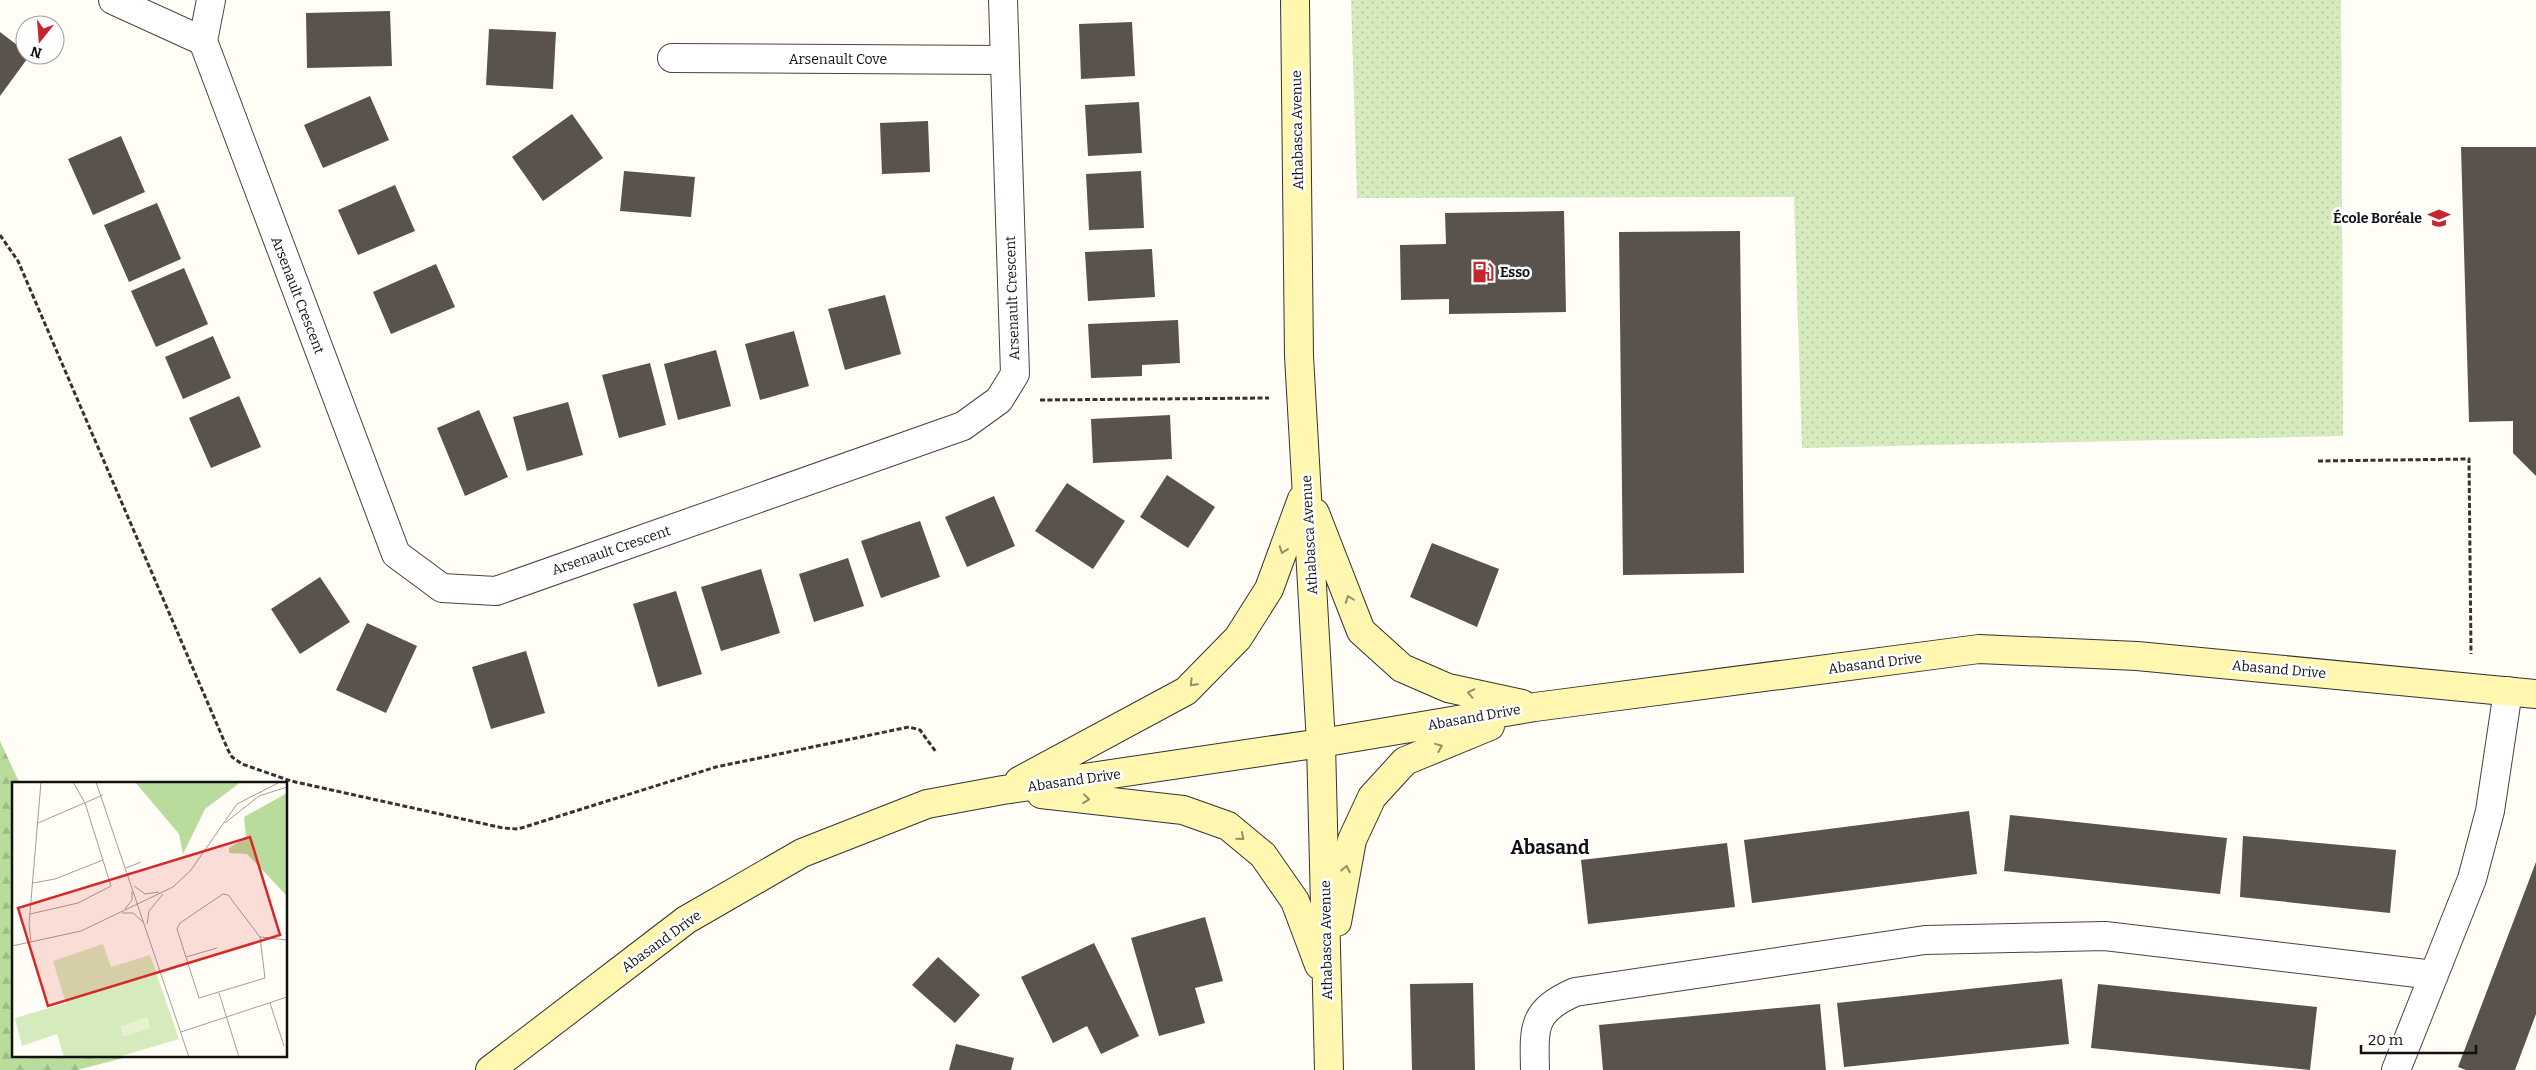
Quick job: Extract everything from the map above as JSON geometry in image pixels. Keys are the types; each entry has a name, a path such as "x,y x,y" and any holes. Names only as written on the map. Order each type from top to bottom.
{"street":[{"path":"113,0 203,41 211,0"},
{"name":"Arsenault Crescent","path":"203,41 396,554 442,588 496,591 963,426 999,400 1015,374 1003,60 1003,0"},
{"name":"Athabasca Avenue","path":"1295,0 1301,398 1321,743 1329,1070"},
{"name":"Arsenault Cove","path":"672,58 1003,60"},
{"path":"1306,488 1361,631 1402,668 1448,688 1535,707"},
{"path":"1003,790 1186,691 1238,638 1269,589 1306,488"},
{"name":"Abasand Drive","path":"490,1070 686,920 802,853 927,804 1003,790 1321,743 1535,707 1979,649 2137,656 2536,694"},
{"path":"2396,1070 2472,879 2490,811 2508,691"},
{"path":"1327,986 1352,840 1372,797 1405,761 1535,707"},
{"path":"1003,790 1183,810 1228,826 1263,856 1295,901 1327,986"},
{"path":"1535,1070 1535,1037 1542,1012 1558,999 1575,992 1925,940 2105,936 2434,975"}],"path":[{"path":"0,235 18,260 228,750 232,757 242,764 290,781 504,828 518,829 716,767 909,727 920,730 936,752"},
{"path":"999,400 1301,398"},
{"path":"2318,461 2469,459 2472,687"}],"green space":[{"path":"1351,0 2341,0 2343,436 1802,448 1794,197 1357,198"},
{"path":"0,741 19,782 12,782 12,1058 123,1058 77,1070 0,1070"}],"building":[{"path":"390,11 392,66 307,68 306,13"},
{"path":"1132,22 1135,76 1081,79 1079,24"},
{"path":"489,29 556,32 553,89 486,85"},
{"path":"0,32 15,43 15,65 23,65 0,96"},
{"path":"370,96 389,140 323,168 304,125"},
{"path":"1139,102 1142,153 1088,156 1085,105"},
{"path":"572,114 603,158 543,201 512,157"},
{"path":"928,121 930,172 882,174 880,123"},
{"path":"121,136 145,192 93,215 68,159"},
{"path":"2461,147 2536,147 2536,476 2513,453 2513,421 2469,422"},
{"path":"624,171 695,177 691,217 620,211"},
{"path":"1141,171 1144,228 1089,230 1086,174"},
{"path":"395,185 415,231 358,255 338,210"},
{"path":"157,203 181,259 129,282 104,225"},
{"name":"Esso","path":"1564,211 1566,312 1449,314 1449,299 1401,300 1400,245 1446,244 1445,213"},
{"path":"1740,231 1744,573 1623,575 1619,232"},
{"path":"1152,249 1155,297 1088,301 1085,252"},
{"path":"436,264 455,307 391,334 373,292"},
{"path":"184,268 208,324 156,347 131,291"},
{"path":"885,295 901,354 845,370 828,309"},
{"path":"1178,320 1180,363 1142,365 1142,376 1091,378 1088,324"},
{"path":"794,331 809,386 760,400 745,344"},
{"path":"213,336 231,378 183,399 165,357"},
{"path":"716,350 731,406 678,420 664,364"},
{"path":"650,363 666,425 619,438 602,375"},
{"path":"239,396 261,447 211,468 189,418"},
{"path":"568,402 583,455 527,471 513,417"},
{"path":"479,410 508,477 465,496 437,428"},
{"path":"1170,415 1172,459 1093,463 1091,419"},
{"path":"1167,475 1215,507 1188,548 1140,517"},
{"path":"1067,483 1125,521 1093,569 1035,531"},
{"path":"994,496 1015,546 967,567 945,517"},
{"path":"920,521 940,577 881,598 861,541"},
{"path":"1432,543 1499,569 1477,627 1410,597"},
{"path":"848,558 864,606 814,622 799,574"},
{"path":"761,569 780,633 721,651 701,587"},
{"path":"320,577 350,622 300,654 271,609"},
{"path":"676,591 702,674 658,687 633,604"},
{"path":"367,623 417,646 386,713 336,690"},
{"path":"526,651 545,713 491,729 472,667"},
{"path":"1969,811 1977,874 1752,903 1744,840"},
{"path":"2010,815 2227,838 2220,894 2004,871"},
{"path":"2243,836 2396,850 2390,913 2240,897"},
{"path":"1727,843 1735,907 1588,924 1581,860"},
{"path":"2536,862 2536,1014 2515,1070 2466,1070 2458,1067"},
{"path":"1205,917 1223,981 1195,988 1205,1023 1159,1036 1131,938"},
{"path":"1094,943 1139,1036 1101,1054 1087,1026 1053,1043 1021,977"},
{"path":"938,957 980,995 955,1023 912,985"},
{"path":"2062,979 2069,1044 1844,1067 1837,1003"},
{"path":"1473,983 1475,1070 1412,1070 1410,984"},
{"path":"2098,984 2317,1007 2310,1070 2091,1048"},
{"path":"1820,1004 1826,1070 1603,1070 1599,1025"},
{"path":"956,1044 1014,1058 1011,1070 949,1070"}],"place":[{"name":"École Boréale","path":"2439,218"},
{"name":"Esso","path":"1483,272"}],"district":[{"name":"Abasand","path":"1550,847"}]}
